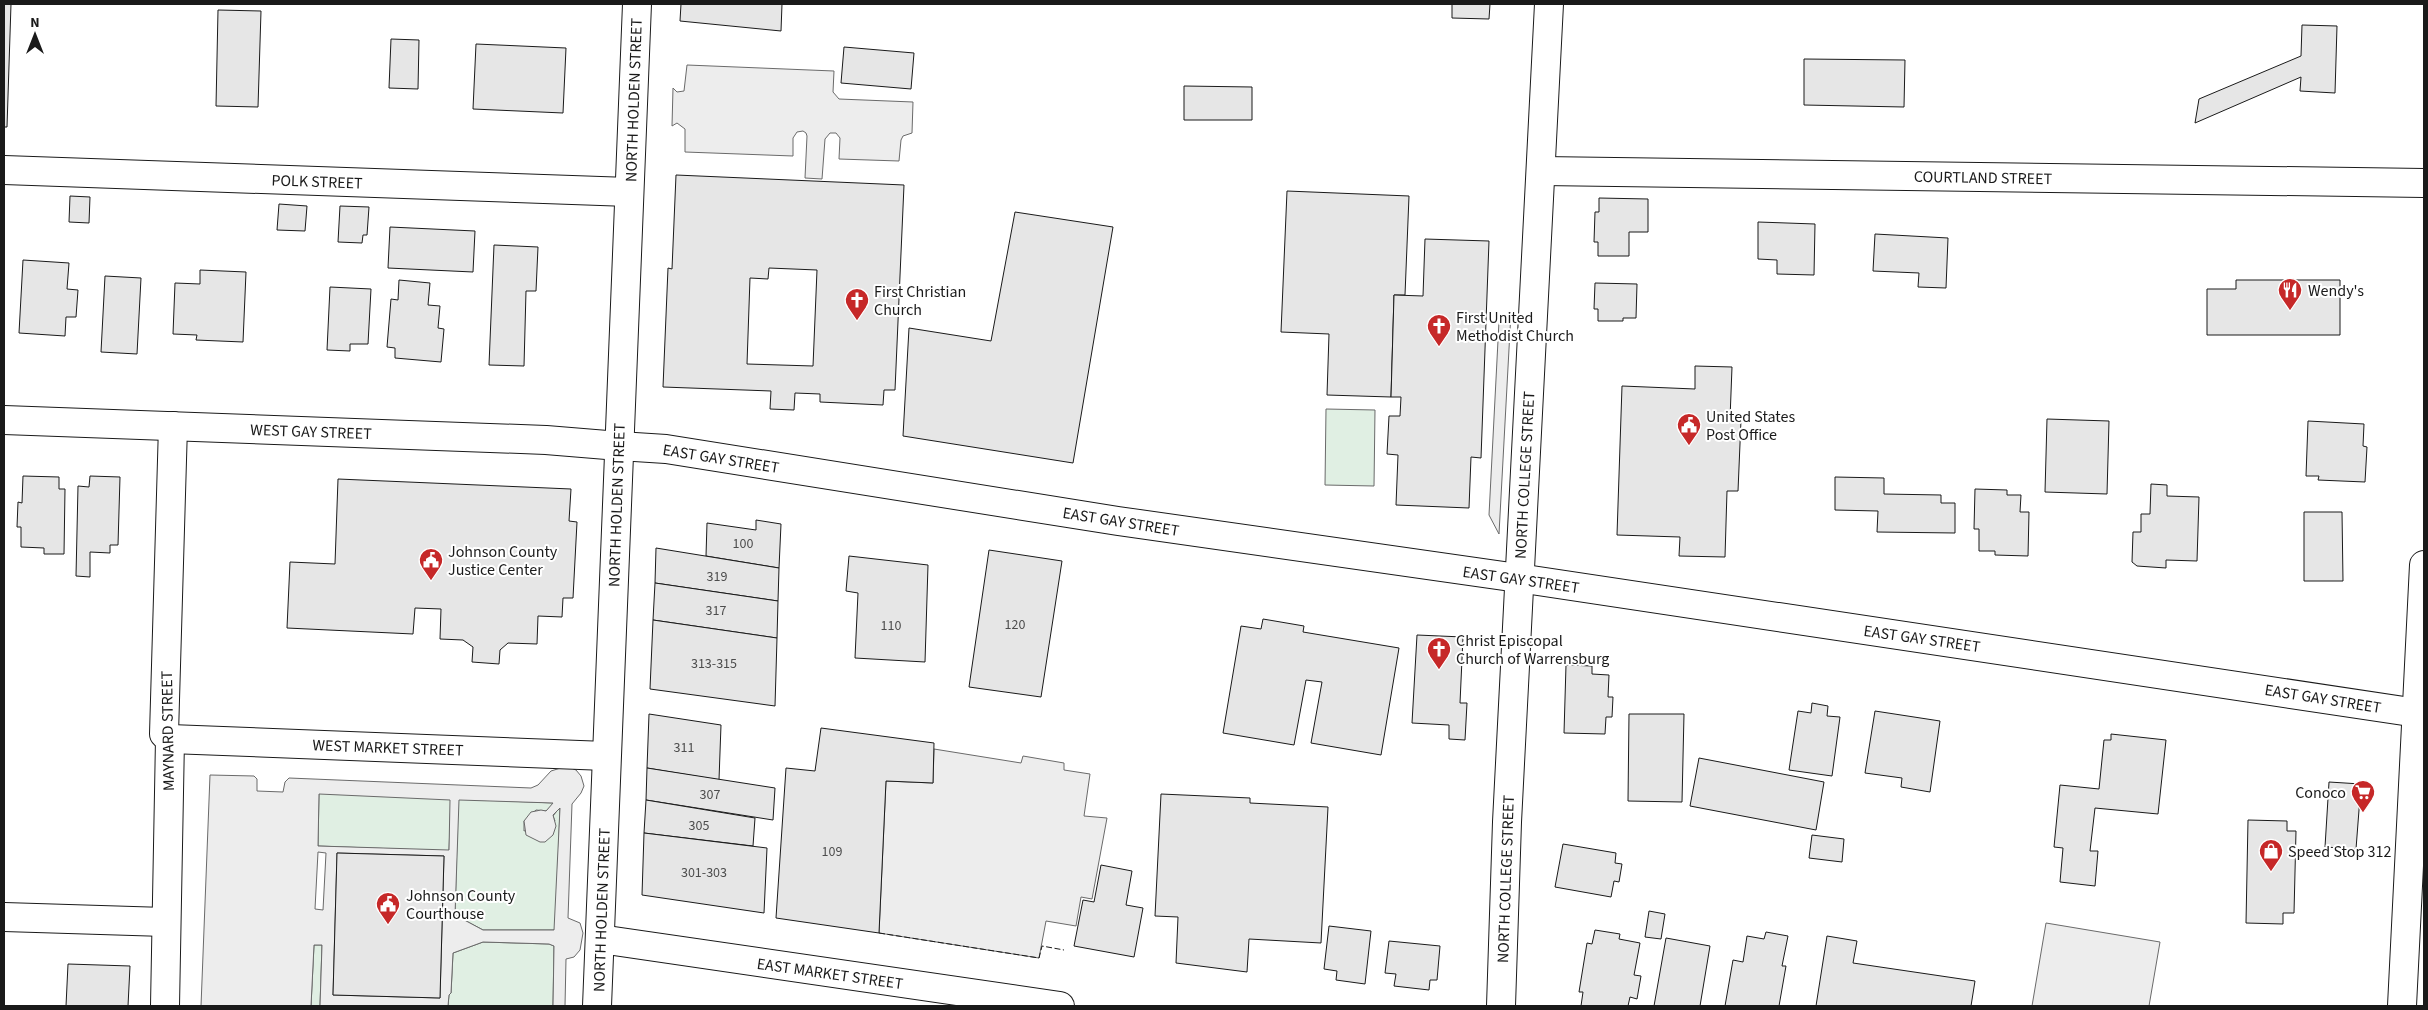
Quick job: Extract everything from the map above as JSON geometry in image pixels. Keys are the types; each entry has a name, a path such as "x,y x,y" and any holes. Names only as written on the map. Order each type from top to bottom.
{"street":[{"name":"NORTH HOLDEN STREET","path":"597,1006 637,4"},
{"name":"NORTH COLLEGE STREET","path":"1501,1006 1518,578 1542,171 1549,4"},
{"name":"POLK STREET","path":"4,170 630,192"},
{"name":"COURTLAND STREET","path":"1542,171 2424,183"},
{"name":"WEST GAY STREET","path":"4,420 546,440 618,446"},
{"name":"MAYNARD STREET","path":"165,1006 165,922 170,739 164,734 173,426"},
{"name":"EAST GAY STREET","path":"618,446 666,449 1118,521 1518,578 2420,714"},
{"path":"2402,1006 2420,714 2424,565"},
{"name":"WEST MARKET STREET","path":"170,739 606,756"},
{"path":"4,917 165,922"},
{"name":"EAST MARKET STREET","path":"600,939 1060,1006"}],"green space":[{"path":"1326,409 1375,410 1374,486 1325,485"},
{"path":"319,793 451,799 449,851 318,846"},
{"path":"458,799 554,803 546,811 536,810 524,821 524,831 555,821 553,816 560,807 556,926 554,930 483,930 455,915"},
{"path":"483,942 549,944 554,946 553,1006 448,1006 451,993 453,953"},
{"path":"314,945 322,945 320,1006 311,1006"}],"shaded area":[{"path":"687,65 834,71 833,92 839,99 913,102 912,133 903,136 901,140 899,161 839,159 840,138 836,133 830,133 825,139 822,179 805,178 807,136 803,131 797,132 793,138 793,156 685,152 685,129 677,123 672,126 673,88 677,92 684,91"},
{"path":"1511,312 1499,534 1489,515 1499,321"},
{"path":"934,749 1021,763 1023,756 1064,763 1064,770 1090,774 1084,816 1107,818 1092,899 1081,897 1076,926 1046,921 1039,958 879,933 886,781 933,783"},
{"path":"567,766 576,770 581,776 584,786 572,804 568,918 580,923 583,933 580,950 574,957 566,959 565,1006 553,1006 554,946 549,944 483,942 453,953 451,993 448,1006 320,1006 322,945 314,945 311,1006 201,1006 210,775 254,776 257,779 257,791 283,792 285,782 289,778 531,788 538,785 551,771","holes":["319,794 450,800 449,850 318,846","459,800 553,803 546,811 531,812 524,821 526,835 540,842 545,842 553,835 556,826 553,815 560,808 554,930 483,930 455,915","318,852 326,853 323,910 315,909","337,853 444,856 440,998 333,995"]},
{"path":"2046,923 2160,942 2149,1006 2032,1006"}],"building":[{"path":"4,4 11,4 7,127 4,127"},
{"path":"681,4 782,4 781,31 680,21"},
{"path":"1452,4 1490,4 1489,19 1452,18"},
{"path":"218,10 261,11 258,107 216,106"},
{"path":"2302,25 2337,26 2335,93 2300,91 2301,77 2195,123 2199,99 2301,56"},
{"path":"391,39 419,40 418,89 389,88"},
{"path":"476,44 566,48 563,113 473,109"},
{"path":"844,47 914,53 911,89 841,83"},
{"path":"1804,59 1905,60 1904,107 1804,105"},
{"path":"1184,86 1252,87 1252,120 1184,120"},
{"name":"First Christian Church","path":"676,175 904,185 895,390 884,390 883,405 820,402 820,394 795,393 794,410 770,409 771,391 663,387 668,268 672,269","holes":["769,268 817,270 813,366 747,364 750,278 768,279"]},
{"path":"1287,191 1409,196 1405,295 1394,295 1391,397 1327,395 1329,334 1281,332"},
{"path":"70,196 90,197 89,223 69,222"},
{"path":"1599,198 1648,199 1648,232 1629,232 1629,256 1598,256 1598,242 1594,242 1595,212 1599,212"},
{"path":"279,204 307,206 305,231 277,230"},
{"path":"340,206 369,207 367,235 363,235 362,243 338,242"},
{"path":"1015,212 1113,227 1073,463 903,436 909,328 991,341"},
{"path":"1758,222 1815,224 1814,275 1777,274 1777,260 1758,259"},
{"path":"390,227 475,231 473,272 388,268"},
{"path":"1875,234 1948,238 1946,288 1918,287 1919,273 1873,271"},
{"name":"First United Methodist Church","path":"1425,239 1489,241 1481,458 1471,457 1469,508 1396,505 1398,455 1387,454 1389,416 1400,416 1401,397 1391,397 1394,295 1423,296"},
{"path":"494,245 538,247 536,291 526,291 524,366 489,365"},
{"path":"23,260 69,263 67,289 78,290 76,317 66,317 65,336 19,333"},
{"path":"200,270 246,272 243,342 196,340 197,335 173,334 175,283 200,284"},
{"path":"105,276 141,278 137,354 101,352"},
{"path":"399,280 430,283 428,305 440,306 438,328 444,329 441,362 395,358 395,348 387,347 391,299 398,300"},
{"path":"2236,280 2340,280 2340,335 2207,335 2207,289 2236,289"},
{"path":"1595,283 1637,284 1636,318 1623,318 1623,321 1598,321 1598,309 1594,309"},
{"path":"330,287 371,289 368,344 350,344 350,351 327,350"},
{"path":"1695,366 1732,367 1730,419 1741,420 1738,491 1727,491 1725,557 1679,556 1680,537 1617,535 1622,386 1695,389"},
{"path":"2047,419 2109,421 2107,494 2045,492"},
{"path":"2308,421 2364,424 2363,446 2367,447 2365,482 2318,480 2319,476 2306,476"},
{"path":"23,476 59,477 59,489 65,489 64,554 44,554 44,548 21,547 21,527 17,527 18,502 22,503"},
{"path":"90,476 120,477 118,545 110,545 110,553 90,552 90,577 76,576 78,486 89,487"},
{"path":"1835,477 1884,478 1884,494 1941,495 1941,503 1955,503 1955,533 1877,532 1878,511 1835,510"},
{"name":"Johnson County Justice Center","path":"338,479 571,489 569,521 577,522 573,598 563,598 562,617 538,616 537,644 508,643 500,650 499,664 472,662 473,647 463,640 440,639 441,609 415,608 413,634 287,628 290,562 335,564"},
{"path":"2151,484 2167,485 2167,496 2199,497 2197,561 2166,560 2166,568 2137,566 2132,562 2133,532 2141,532 2141,514 2150,514"},
{"path":"1975,489 2007,490 2007,495 2021,495 2020,512 2029,512 2028,556 1995,555 1995,551 1979,551 1979,529 1974,529"},
{"path":"2304,512 2342,512 2343,581 2304,581"},
{"path":"756,520 781,524 779,568 706,556 707,523 756,530"},
{"path":"656,548 779,568 778,601 655,583"},
{"path":"989,550 1062,561 1041,697 969,687"},
{"path":"849,556 928,565 925,662 855,658 858,593 846,591"},
{"path":"655,583 778,601 777,638 653,620"},
{"path":"1263,619 1304,626 1303,632 1399,648 1381,755 1311,743 1322,682 1306,680 1294,745 1223,733 1241,626 1261,629"},
{"path":"653,620 777,638 775,706 650,689"},
{"name":"Christ Episcopal Church of Warrensburg","path":"1417,635 1463,637 1460,703 1467,703 1465,740 1449,739 1449,725 1412,723"},
{"path":"1566,665 1592,666 1592,674 1609,675 1608,697 1613,697 1612,717 1606,717 1605,734 1564,733"},
{"path":"1812,703 1828,706 1827,716 1840,717 1832,776 1789,770 1798,711 1811,713"},
{"path":"1875,711 1940,721 1930,792 1901,787 1902,778 1865,773"},
{"path":"649,714 721,725 719,780 647,768"},
{"path":"1629,714 1684,714 1682,802 1628,801"},
{"path":"821,728 934,743 933,783 886,781 879,933 776,918 786,768 815,771"},
{"path":"2111,734 2166,740 2158,814 2095,808 2090,851 2098,851 2095,886 2060,882 2063,848 2054,847 2060,785 2099,789 2104,740 2111,740"},
{"path":"1699,758 1824,782 1816,830 1690,806"},
{"path":"647,768 775,788 773,820 646,800"},
{"path":"2329,782 2361,784 2356,849 2325,847"},
{"path":"1161,794 1250,798 1250,803 1328,807 1321,943 1249,939 1247,972 1176,963 1178,917 1155,916"},
{"path":"646,800 755,818 753,846 644,833"},
{"name":"Speed Stop 312","path":"2248,820 2287,821 2287,831 2296,831 2294,913 2283,913 2283,924 2246,923"},
{"path":"644,833 767,848 764,913 642,895"},
{"path":"1812,835 1844,839 1842,862 1809,858"},
{"path":"1563,844 1616,853 1615,863 1622,864 1619,882 1614,881 1611,897 1555,887"},
{"name":"Johnson County Courthouse","path":"337,853 444,856 440,998 333,995"},
{"path":"1101,865 1132,871 1126,905 1143,908 1134,957 1074,946 1083,900 1094,902"},
{"path":"1649,911 1665,914 1661,939 1645,937"},
{"path":"1329,926 1371,931 1365,984 1336,980 1337,971 1324,969"},
{"path":"1595,930 1620,934 1619,939 1640,943 1634,975 1641,976 1637,999 1630,997 1628,1006 1581,1006 1583,992 1579,992 1587,943 1592,944"},
{"path":"1766,932 1788,936 1782,966 1786,966 1779,1006 1725,1006 1733,960 1743,962 1747,936 1764,939"},
{"path":"1827,936 1857,941 1853,963 1975,981 1971,1006 1816,1006"},
{"path":"1666,938 1710,946 1700,1006 1654,1006"},
{"path":"1389,941 1440,946 1437,980 1430,980 1429,990 1394,986 1396,974 1385,973"},
{"path":"68,964 130,966 128,1006 66,1006"}],"fence":[{"path":"879,933 1039,958 1042,946 1064,950"}],"place":[{"name":"Wendy's","path":"2290,311"},
{"name":"First Christian Church","path":"857,321"},
{"name":"First United Methodist Church","path":"1439,347"},
{"name":"United States Post Office","path":"1689,446"},
{"name":"Johnson County Justice Center","path":"431,581"},
{"name":"Christ Episcopal Church of Warrensburg","path":"1439,670"},
{"name":"Conoco","path":"2363,813"},
{"name":"Speed Stop 312","path":"2271,872"},
{"name":"Johnson County Courthouse","path":"388,925"}]}
